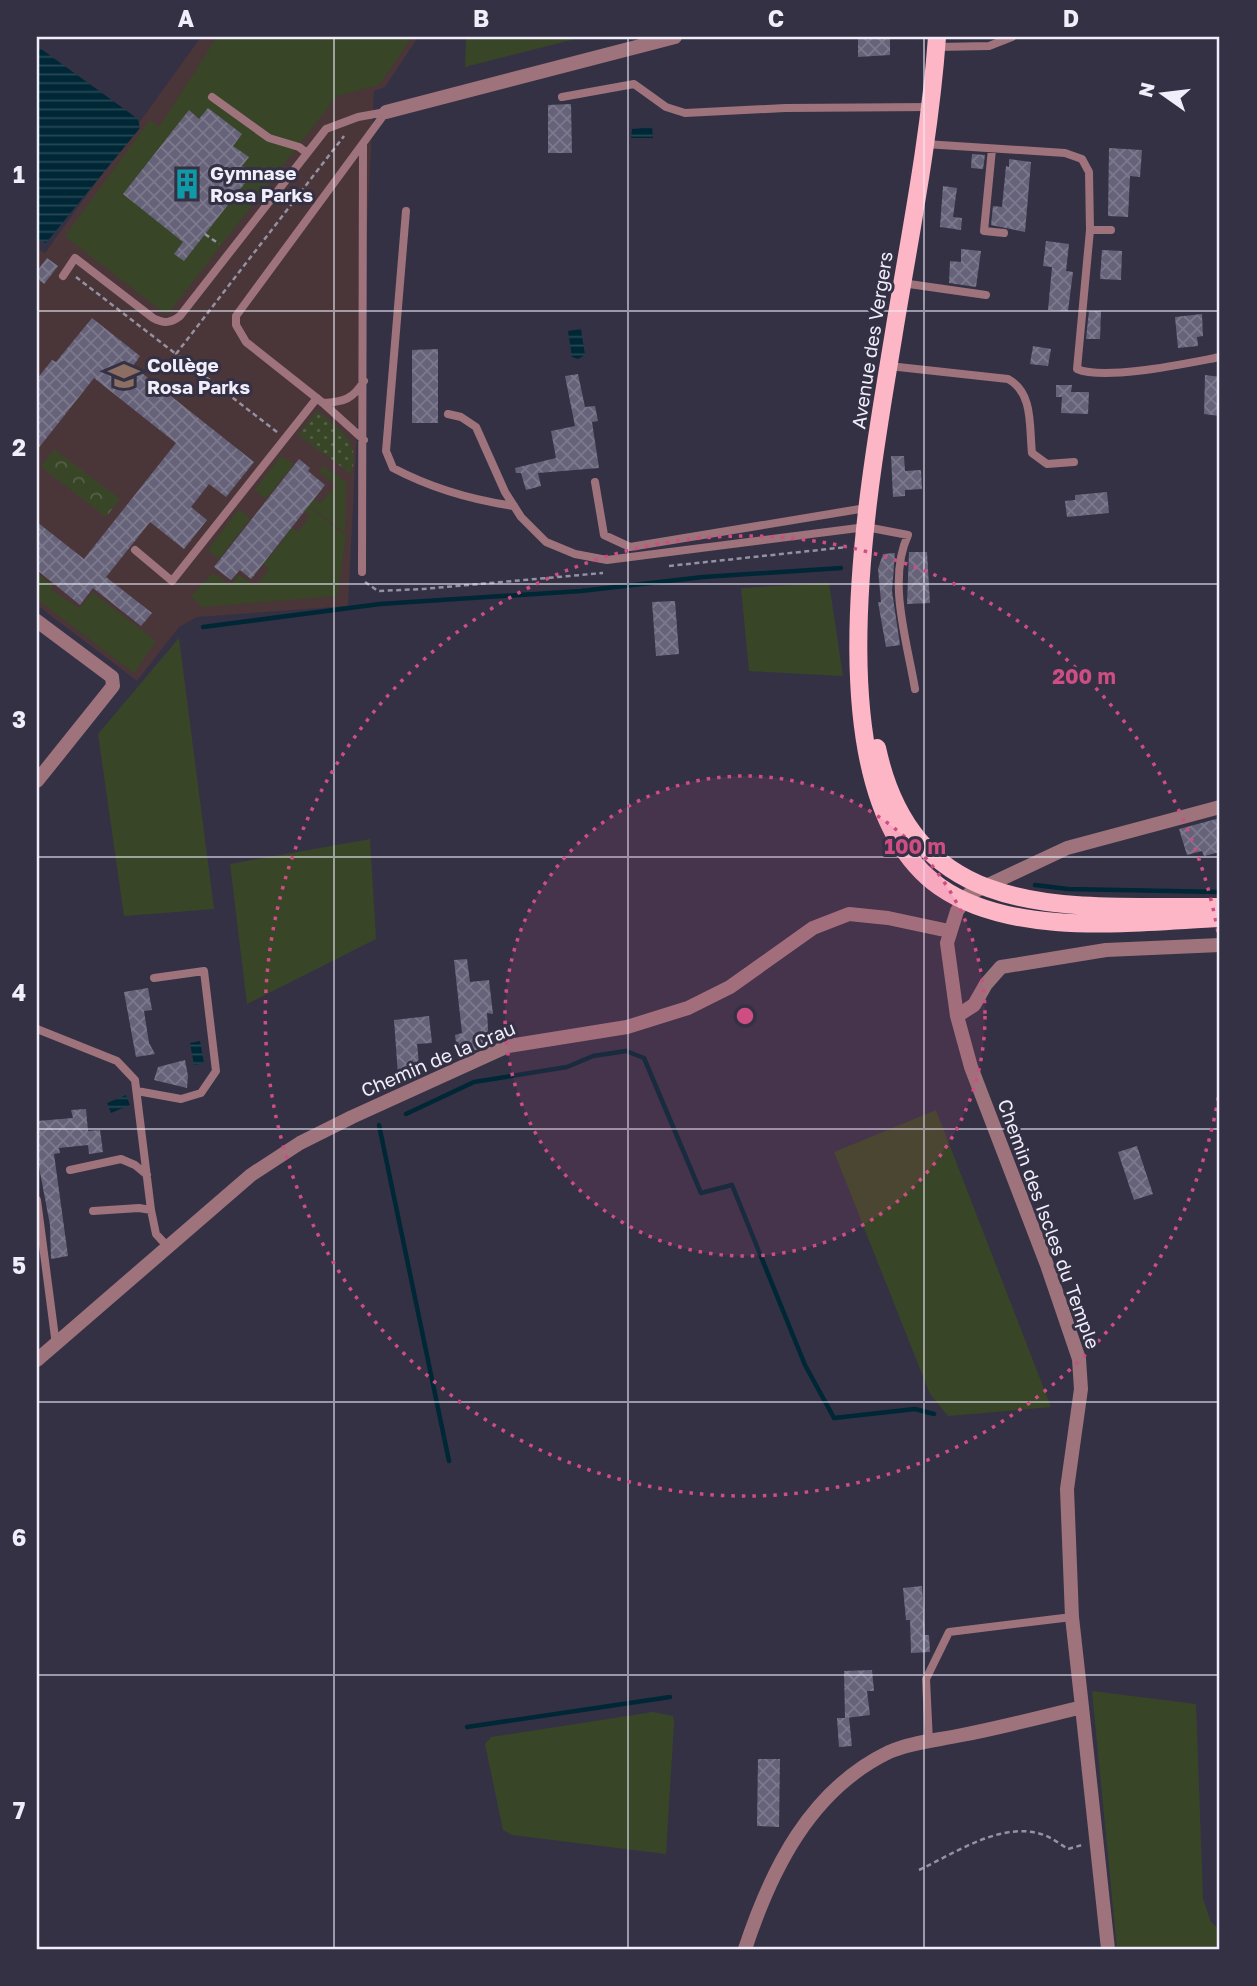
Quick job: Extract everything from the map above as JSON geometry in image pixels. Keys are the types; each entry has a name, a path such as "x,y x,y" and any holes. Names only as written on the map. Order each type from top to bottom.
{"main road":[{"name":"Avenue des Vergers","path":"860,651 860,602 868,508 931,107 937,42"},
{"path":"860,651 876,743 894,802 915,837 948,869 982,888 1040,904 1220,906"},
{"path":"860,651 863,720 879,804 904,851 940,887 992,912 1032,919 1082,922 1220,918"}],"street":[{"path":"386,112 675,37"},
{"path":"37,621 112,677 113,686 37,782"},
{"path":"948,869 963,899 1068,848 1220,807"},
{"name":"Chemin des Iscles du Temple","path":"963,899 949,931 947,955 957,1016 971,1067 1047,1265 1079,1359 1081,1389 1067,1489 1072,1617 1097,1821 1108,1949"},
{"name":"Chemin de la Crau","path":"37,1360 251,1175 300,1143 508,1046 627,1027 688,1008 730,987 813,928 849,914 867,914 949,931"},
{"path":"957,1016 974,1005 986,984 1001,967 1106,950 1220,945"},
{"path":"745,1949 761,1900 790,1843 820,1805 857,1771 891,1751 1082,1707"}],"lane":[{"path":"937,42 989,46 1012,37"},
{"path":"562,97 634,84 666,107 685,113 785,108 931,107"},
{"path":"212,97 269,138 299,146 307,153"},
{"path":"67,274 75,258 153,318 166,323 173,321 180,316 330,125 386,112"},
{"path":"364,440 320,400 246,342 236,326 236,316 386,112"},
{"path":"362,572 363,144"},
{"path":"925,144 1065,153 1082,159 1089,172 1090,230 1077,369 1087,373 1111,372 1220,357"},
{"path":"992,149 984,231 1004,233"},
{"path":"406,211 386,451 393,468 412,478 477,501 514,506"},
{"path":"1090,230 1111,230"},
{"path":"902,283 986,295"},
{"path":"889,366 1008,379 1024,391 1032,453 1047,464 1074,462"},
{"path":"320,400 341,402 355,396 364,381"},
{"path":"135,550 172,581 320,400"},
{"path":"448,414 461,417 476,427 514,506 546,542 575,554 607,560 866,527 908,534 899,554 900,595 915,690"},
{"path":"595,482 604,535 630,547 868,508"},
{"path":"137,1091 181,1099 201,1093 216,1071 204,971 153,978"},
{"path":"37,1029 117,1061 135,1080 151,1210 156,1234 168,1247"},
{"path":"70,1170 121,1159 135,1164 147,1175"},
{"path":"37,1200 56,1345"},
{"path":"93,1211 139,1208 151,1210"},
{"path":"929,1742 926,1679 949,1632 1072,1617"}],"path":[{"path":"176,354 358,117"},
{"path":"67,274 286,439"},
{"path":"919,1870 992,1836 1013,1831 1043,1834 1068,1849 1081,1846 1097,1821"}],"shaded area":[{"name":"Collège Rosa Parks","path":"201,37 418,37 385,87 374,91 348,606 197,617 179,627 137,681 37,605 37,249 45,253"}],"green space":[{"path":"217,37 412,37 379,85 337,96 167,315 65,236 150,120 159,127"},
{"path":"466,37 583,37 465,67"},
{"path":"317,411 347,437 354,453 351,474 298,435"},
{"path":"54,449 120,499 106,517 41,467"},
{"path":"281,456 294,464 266,499 255,490"},
{"path":"323,466 346,482 345,533 299,498 303,493 320,503 336,486 319,471"},
{"path":"298,498 346,536 337,596 202,607 191,596 213,573 230,585 239,575 256,586 269,569 253,556 257,550 268,559 285,538 273,529 282,519 298,532 310,516 294,503"},
{"path":"239,509 250,519 219,559 208,550"},
{"path":"37,573 53,586 51,590 79,608 93,593 156,641 134,673 37,599"},
{"path":"829,583 843,676 749,671 741,588"},
{"path":"179,638 214,909 124,916 98,734"},
{"path":"370,839 376,939 247,1004 230,864"},
{"path":"936,1110 1051,1407 948,1416 930,1394 834,1152"},
{"path":"1092,1691 1196,1704 1203,1899 1211,1922 1220,1930 1220,1949 1117,1949"},
{"path":"653,1712 673,1716 674,1723 666,1854 512,1835 503,1830 485,1744 491,1737"}],"water":[{"path":"37,46 138,119 140,128 46,243 37,239"},
{"path":"652,127 653,138 631,138 632,129"},
{"path":"581,329 585,355 578,359 572,357 568,331"},
{"path":"200,1041 204,1063 194,1065 190,1043"},
{"path":"126,1095 130,1105 111,1113 107,1103"}],"building":[{"path":"858,37 890,37 890,55 858,57"},
{"path":"571,104 572,153 548,153 548,105"},
{"name":"Gymnase Rosa Parks","path":"208,108 242,134 233,146 249,157 242,166 252,174 184,261 174,254 183,242 123,194 189,110 199,119"},
{"path":"1109,148 1142,150 1140,177 1130,176 1128,217 1108,216"},
{"path":"972,154 985,155 983,169 971,168"},
{"path":"1009,159 1031,162 1025,232 991,225 993,206 1002,207"},
{"path":"943,186 957,188 953,217 962,218 961,230 940,227"},
{"path":"1046,241 1069,244 1066,271 1073,272 1068,311 1048,310 1052,267 1043,266"},
{"path":"961,249 981,251 976,287 949,283 950,261 961,262"},
{"path":"1102,250 1122,251 1121,280 1100,279"},
{"path":"47,258 58,266 44,284 37,278 37,271"},
{"path":"1089,311 1101,311 1100,339 1086,339"},
{"path":"1202,314 1203,336 1197,337 1198,346 1178,348 1175,317"},
{"path":"92,318 140,356 133,366 254,462 226,497 209,484 191,507 207,520 184,549 150,522 106,577 152,613 141,626 93,588 80,605 37,570 37,522 84,559 176,443 94,378 37,450 37,379 52,360 56,362"},
{"path":"1033,346 1051,349 1048,366 1030,364"},
{"path":"438,349 438,423 412,423 412,350"},
{"path":"578,374 585,407 595,406 598,421 592,422 599,468 538,473 541,486 526,490 521,473 516,473 515,468 556,458 551,431 575,426 565,376"},
{"path":"1205,375 1220,377 1220,416 1204,414"},
{"path":"1056,385 1072,385 1071,392 1089,392 1088,414 1061,413 1062,397 1056,397"},
{"path":"891,456 904,456 905,471 921,470 922,489 905,490 905,496 893,497"},
{"path":"299,459 310,468 308,471 325,485 251,579 240,570 231,580 214,567"},
{"path":"1107,492 1109,513 1067,517 1065,501 1075,500 1075,495"},
{"path":"909,552 927,552 930,603 907,604"},
{"path":"895,553 892,591 900,645 886,647 878,602 881,602 878,569 883,554"},
{"path":"675,601 679,654 656,656 652,602"},
{"path":"1220,818 1220,852 1204,856 1202,851 1187,855 1179,829"},
{"path":"467,959 470,982 489,980 493,1014 487,1013 489,1044 458,1058 455,1035 462,1033 454,960"},
{"path":"148,988 152,1010 144,1011 149,1043 155,1054 136,1057 124,992"},
{"path":"429,1016 432,1043 417,1044 420,1073 398,1075 394,1020"},
{"path":"185,1060 187,1088 154,1080 158,1067"},
{"path":"86,1109 88,1131 100,1130 103,1152 89,1154 88,1145 59,1148 60,1153 54,1154 68,1256 51,1259 50,1225 37,1156 37,1121 73,1118 71,1110"},
{"path":"1137,1146 1153,1194 1134,1200 1118,1152"},
{"path":"922,1586 925,1635 929,1635 930,1652 911,1653 910,1620 906,1620 903,1588"},
{"path":"872,1670 874,1691 867,1691 870,1715 849,1718 852,1746 839,1747 837,1718 845,1718 844,1671"},
{"path":"758,1759 780,1759 779,1827 757,1826"}],"waterway":[{"path":"203,627 380,604 581,591 703,577 841,568"},
{"path":"1035,885 1068,889 1220,892"},
{"path":"406,1114 474,1082 567,1067 593,1056 626,1051 644,1058 701,1193 732,1185 805,1365 834,1418 915,1409 934,1414"},
{"path":"379,1125 449,1461"},
{"path":"467,1727 670,1697"}],"place":[{"name":"Gymnase Rosa Parks","path":"187,184"},
{"name":"Collège Rosa Parks","path":"124,376"}]}
